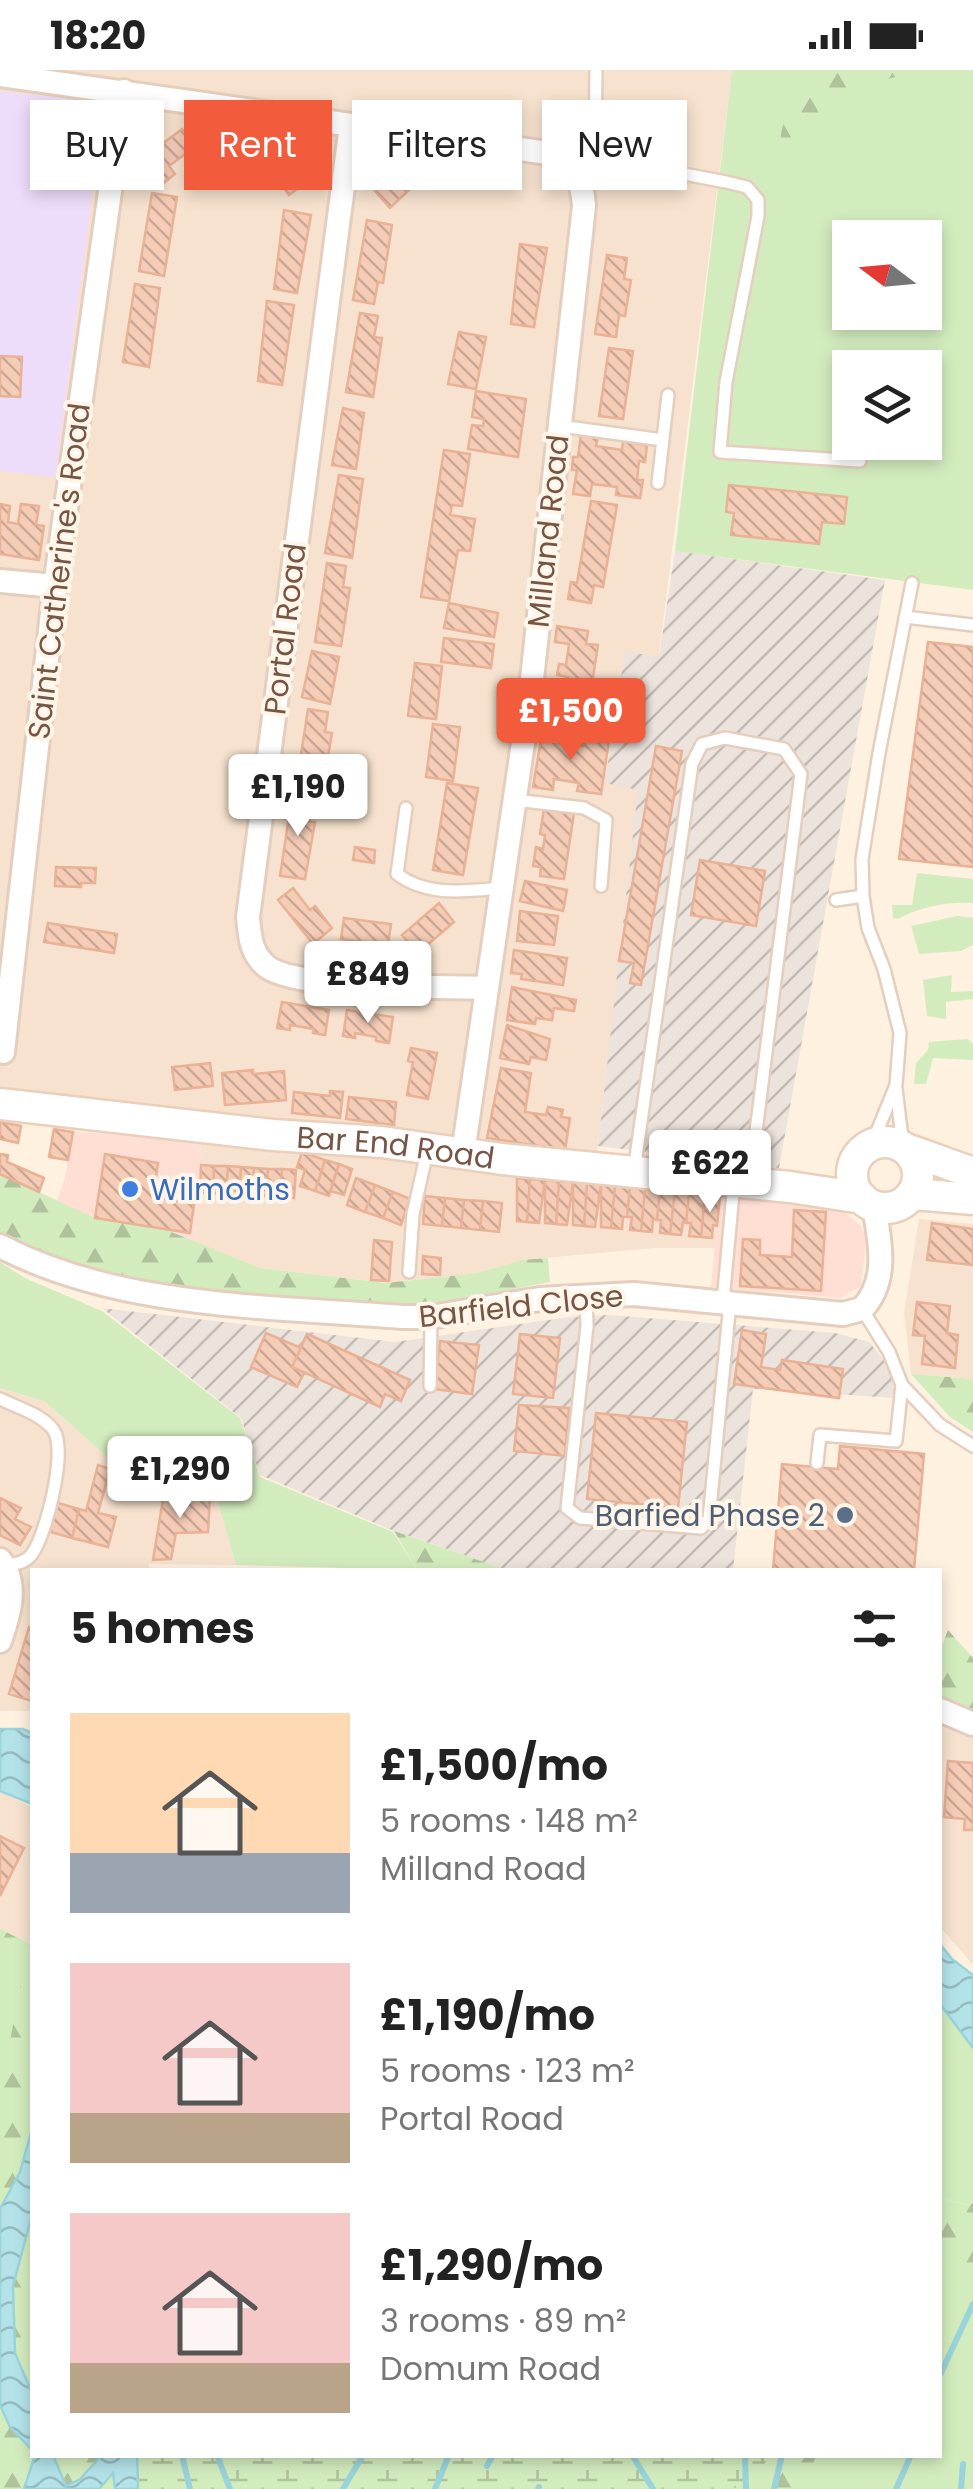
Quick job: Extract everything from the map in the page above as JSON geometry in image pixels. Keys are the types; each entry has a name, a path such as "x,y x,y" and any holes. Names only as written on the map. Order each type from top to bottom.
{"main road":[{"name":"Bar End Road","path":"0,1104 790,1187 886,1202 973,1199"},
{"path":"906,1148 914,1158 919,1176 886,1202 852,1182 863,1154 884,1141 906,1148 973,1173"},
{"name":"Bar End Road","path":"790,1187 863,1154"}],"street":[{"path":"0,75 542,152"},
{"name":"Saint Catherine's Road","path":"2,1052 54,586 124,91"},
{"name":"Portal Road","path":"350,125 248,917 252,948 266,966 286,976 328,982 486,988"},
{"name":"Milland Road","path":"463,1153 531,688 584,206 583,190"},
{"path":"0,580 54,586"},
{"path":"862,1309 876,1286 886,1202"},
{"name":"Barfield Close","path":"0,1246 56,1270 135,1290 198,1300 432,1317 540,1299 634,1294 822,1314 862,1309"},
{"path":"0,1641 9,1614 12,1570"},
{"path":"9,1614 30,1619"},
{"path":"942,1711 973,1724"}],"lane":[{"path":"596,70 596,100"},
{"path":"687,175 747,187 758,200 726,382 720,452 860,461"},
{"path":"658,482 668,395"},
{"path":"560,426 663,440"},
{"path":"906,1148 896,1084 900,1033 884,970 868,928 862,896 862,859 912,583"},
{"path":"905,617 973,625"},
{"path":"586,1295 587,1326 566,1508 580,1518 701,1528 709,1519 727,1303 801,774 784,750 725,738 702,744 692,764 634,1170"},
{"path":"515,800 584,808 606,820 601,886"},
{"path":"406,808 397,874 413,886 455,892 502,888"},
{"path":"836,900 862,896"},
{"path":"863,1154 896,1084"},
{"path":"409,1272 414,1214 428,1148"},
{"path":"862,1309 902,1385 940,1425 973,1446"},
{"path":"430,1386 432,1317"},
{"path":"818,1463 820,1435 896,1441 902,1385"},
{"path":"0,1399 36,1416 54,1432 59,1452 51,1499 32,1554 12,1570"}],"shaded area":[{"path":"0,70 732,70 595,1168 0,1104"},
{"path":"0,91 79,100 30,100 30,190 93,190 55,477 0,471"},
{"path":"675,551 885,580 779,1168 598,1146 638,790 605,783 625,651 659,657"},
{"name":"Wilmoths","path":"73,1132 201,1140 196,1244 164,1229 95,1218 57,1201"},
{"path":"201,1140 300,1147 504,1173 720,1193 715,1248 654,1248 521,1260 478,1273 387,1283 260,1268 196,1244"},
{"path":"720,1193 825,1206 845,1213 861,1226 866,1242 861,1286 840,1298 711,1287"},
{"path":"919,1219 973,1224 973,1379 911,1374 904,1313"},
{"path":"102,1308 395,1342 609,1315 835,1333 869,1342 891,1369 895,1398 753,1389 733,1568 501,1568 394,1531 260,1475 241,1418"},
{"path":"0,1388 44,1401 122,1470 215,1492 236,1565 30,1568 30,1711 0,1711"},
{"path":"942,1719 973,1734 973,1965 942,1929"},
{"path":"0,1791 30,1806 30,1944 0,1929"}],"green space":[{"path":"732,70 973,70 973,590 675,551"},
{"path":"825,70 915,70 837,97 781,146 788,114"},
{"path":"917,873 973,879 973,903 934,906 893,918 892,905 912,905"},
{"path":"957,916 973,918 973,945 961,951 919,954 911,926"},
{"path":"952,975 951,992 973,991 973,999 946,1002 946,1019 927,1016 923,980"},
{"path":"968,1039 973,1044 973,1060 933,1058 926,1084 914,1084 916,1063 928,1050 929,1042"},
{"path":"0,1174 95,1218 164,1229 260,1268 386,1283 478,1273 521,1260 548,1258 550,1282 419,1307 210,1291 101,1274 35,1252 0,1235"},
{"path":"0,1262 25,1278 102,1311 240,1418 260,1477 393,1532 416,1568 236,1565 215,1492 122,1470 44,1401 0,1388"},
{"path":"911,1374 973,1379 973,1432 950,1417"},
{"path":"394,1531 501,1568 416,1568"},
{"path":"948,1630 973,1658 973,1715 942,1703 942,1646"},
{"path":"0,1929 30,1944 30,2458 942,2458 942,2249 952,2268 973,2287 973,2489 0,2489"},
{"path":"0,1929 30,1944 30,2136 20,2172 0,2209 0,2094 22,1977 0,1966"},
{"path":"942,2007 973,2048 973,2203 942,2198"},
{"path":"942,2198 973,2203 973,2287 942,2262"},
{"path":"30,2222 30,2388 15,2353 13,2286"},
{"path":"0,2406 10,2428 30,2450 30,2458 34,2458 24,2489 0,2489"},
{"path":"54,2458 99,2458 80,2479 66,2486"},
{"path":"137,2458 768,2458 755,2483 737,2483 732,2489 138,2489"},
{"path":"768,2458 815,2458 805,2489 732,2489 736,2483 755,2483"}],"water":[{"path":"0,1729 23,1729 30,1732 30,1803 0,1791"},
{"path":"942,1946 973,1975 973,2048 942,2007"},
{"path":"30,2136 30,2222 13,2286 15,2353 30,2388 30,2448 10,2427 0,2405 0,2209 20,2172"},
{"path":"34,2458 54,2458 66,2486 80,2479 99,2458 137,2458 138,2489 115,2489 113,2473 99,2489 24,2489"}],"building":[{"path":"182,129 184,132 184,155 169,166 175,174 164,183 164,143"},
{"path":"376,190 409,190 390,208"},
{"path":"152,193 177,197 164,276 139,271"},
{"path":"284,210 311,215 297,293 274,289"},
{"path":"367,220 392,225 383,283 378,282 374,304 353,300"},
{"path":"520,244 547,248 534,327 511,324"},
{"path":"607,255 627,258 624,279 631,280 625,316 619,315 616,337 595,334"},
{"path":"135,284 160,288 149,367 123,362"},
{"path":"267,301 294,305 282,385 258,381"},
{"path":"360,313 378,316 374,337 382,338 373,397 346,392"},
{"path":"459,332 486,337 476,389 448,384"},
{"path":"609,348 633,351 623,419 599,416"},
{"path":"0,356 22,357 20,397 0,396"},
{"path":"476,391 526,399 518,457 468,449 472,425 483,426 484,419 472,417"},
{"path":"343,408 364,413 356,469 332,465"},
{"path":"581,434 598,437 596,446 622,450 623,441 647,445 645,462 639,461 637,480 643,480 640,498 616,495 617,487 592,484 590,496 573,494 577,470 572,470 573,457 578,457"},
{"path":"444,450 470,454 462,506 452,505 450,515 475,519 470,551 458,550 449,601 421,597"},
{"path":"339,475 363,479 352,558 325,553"},
{"path":"729,485 847,497 844,524 822,522 819,544 731,535 734,513 726,512"},
{"path":"591,501 617,505 603,587 594,585 591,603 568,599 571,582 577,583"},
{"path":"0,504 10,506 8,522 18,524 21,504 39,506 36,525 44,526 39,560 0,554"},
{"path":"327,563 346,566 343,587 350,588 341,646 315,642"},
{"path":"449,603 498,613 494,637 444,628"},
{"path":"557,626 588,631 586,644 598,645 585,729 560,725 568,677 557,675 559,664 566,665 569,644 555,642"},
{"path":"444,638 494,644 491,668 441,662"},
{"path":"928,642 973,647 973,867 899,859"},
{"path":"312,651 339,657 330,704 302,697"},
{"path":"415,663 442,666 436,719 408,716"},
{"path":"308,709 328,712 325,732 332,733 322,791 296,787"},
{"path":"433,724 460,727 453,781 426,777"},
{"path":"543,728 560,731 558,742 583,746 584,736 609,740 601,794 577,791 579,783 554,779 553,790 533,787"},
{"path":"656,746 682,751 641,985 630,983 634,963 619,961"},
{"path":"447,783 478,788 463,875 433,870"},
{"path":"292,797 316,801 309,821 315,822 305,879 280,876"},
{"path":"544,809 574,813 564,879 540,876 541,867 533,866 536,847 543,849 545,835 540,834"},
{"path":"355,847 375,850 374,863 353,860"},
{"path":"700,860 765,871 756,926 691,915"},
{"path":"56,867 96,868 95,883 55,886"},
{"path":"525,881 567,890 563,911 520,901"},
{"path":"293,888 310,910 315,906 332,928 313,944 278,900"},
{"path":"439,903 454,922 418,953 402,935"},
{"path":"520,911 558,916 554,945 517,941"},
{"path":"344,918 391,924 388,945 341,939"},
{"path":"48,923 117,934 114,953 44,942"},
{"path":"514,950 567,958 563,985 521,979 522,974 511,973"},
{"path":"512,987 576,1000 574,1011 554,1008 552,1020 536,1018 535,1024 507,1020"},
{"path":"282,1002 329,1010 325,1035 290,1025 290,1030 277,1028"},
{"path":"347,1010 393,1017 389,1043 355,1033 355,1038 343,1036"},
{"path":"507,1025 550,1039 546,1060 531,1057 529,1064 500,1058"},
{"path":"411,1048 437,1053 428,1099 407,1095 413,1062 408,1061"},
{"path":"210,1063 213,1086 175,1090 172,1067"},
{"path":"501,1068 531,1073 525,1112 546,1115 548,1107 563,1110 561,1117 570,1118 565,1150 487,1138"},
{"path":"253,1070 253,1074 284,1071 286,1100 225,1105 222,1073"},
{"path":"330,1091 343,1092 340,1118 292,1113 294,1092 330,1096"},
{"path":"349,1097 396,1102 394,1125 346,1119"},
{"path":"0,1122 21,1126 18,1143 0,1139"},
{"path":"54,1129 73,1132 68,1160 49,1157"},
{"path":"302,1152 325,1160 315,1191 300,1186 305,1170 297,1167"},
{"path":"0,1154 8,1155 7,1162 44,1178 39,1192 0,1174"},
{"path":"105,1154 158,1163 153,1197 194,1204 190,1233 95,1218"},
{"path":"325,1160 339,1164 329,1196 315,1191"},
{"path":"339,1164 352,1169 344,1195 330,1191"},
{"path":"201,1165 214,1166 213,1193 200,1193"},
{"path":"214,1166 228,1166 226,1194 213,1193"},
{"path":"228,1166 241,1167 239,1195 226,1194"},
{"path":"241,1167 254,1168 252,1195 239,1195"},
{"path":"254,1168 268,1169 266,1196 252,1195"},
{"path":"268,1169 282,1169 280,1197 266,1196"},
{"path":"282,1169 296,1170 294,1198 280,1197"},
{"path":"356,1178 375,1185 365,1212 347,1205"},
{"path":"517,1178 530,1179 527,1222 517,1221"},
{"path":"530,1179 545,1180 539,1223 527,1222"},
{"path":"545,1180 559,1181 556,1224 545,1223"},
{"path":"559,1181 573,1182 567,1225 556,1224"},
{"path":"573,1182 587,1183 584,1226 573,1225"},
{"path":"587,1183 601,1184 595,1227 584,1226"},
{"path":"601,1184 615,1186 611,1228 601,1227"},
{"path":"375,1185 393,1192 383,1218 365,1212"},
{"path":"615,1186 630,1187 622,1229 611,1228"},
{"path":"630,1187 645,1189 641,1231 630,1230"},
{"path":"645,1189 660,1190 652,1232 641,1231"},
{"path":"660,1190 675,1191 670,1234 660,1233 661,1220 657,1220"},
{"path":"675,1191 689,1193 681,1235 670,1234"},
{"path":"393,1192 410,1199 401,1225 383,1218"},
{"path":"689,1193 705,1194 701,1237 689,1236"},
{"path":"705,1194 720,1196 712,1238 701,1237"},
{"path":"425,1196 445,1198 442,1226 423,1224"},
{"path":"445,1198 464,1200 461,1228 442,1226"},
{"path":"464,1200 483,1201 480,1230 461,1228"},
{"path":"483,1201 502,1203 499,1232 480,1230"},
{"path":"794,1210 826,1212 821,1291 740,1286 743,1239 760,1240 760,1255 792,1257"},
{"path":"932,1223 973,1229 973,1265 927,1260"},
{"path":"374,1240 392,1242 389,1281 371,1280"},
{"path":"423,1256 441,1258 440,1275 422,1274"},
{"path":"917,1302 950,1306 947,1333 958,1335 955,1368 922,1364 925,1336 913,1335"},
{"path":"742,1330 766,1334 761,1367 780,1370 782,1360 843,1369 839,1398 734,1384"},
{"path":"266,1333 301,1348 292,1367 304,1373 297,1387 251,1367"},
{"path":"307,1334 410,1380 401,1401 385,1394 380,1407 292,1367"},
{"path":"520,1334 560,1338 553,1398 513,1394"},
{"path":"440,1341 479,1345 472,1394 434,1389"},
{"path":"519,1405 569,1408 565,1456 514,1451"},
{"path":"596,1413 687,1422 678,1508 587,1499"},
{"path":"840,1446 924,1454 914,1568 773,1568 782,1464 838,1469"},
{"path":"98,1465 110,1469 98,1513 116,1517 108,1547 72,1538 79,1509 86,1511"},
{"path":"164,1493 210,1496 208,1532 176,1533 171,1559 153,1560"},
{"path":"0,1498 21,1508 15,1519 31,1527 20,1545 0,1535"},
{"path":"51,1501 79,1509 72,1538 43,1530"},
{"path":"29,1627 30,1700 9,1694"},
{"path":"948,1761 973,1763 973,1830 964,1830 965,1819 944,1817"},
{"path":"0,1836 24,1848 0,1896"}],"waterway":[{"path":"942,2371 973,2304"},
{"path":"183,2458 190,2489"},
{"path":"218,2458 230,2489"},
{"path":"343,2489 361,2458"},
{"path":"435,2489 448,2458"},
{"path":"487,2466 491,2458"},
{"path":"634,2458 653,2489"},
{"path":"745,2458 746,2489"},
{"path":"774,2489 781,2458"},
{"path":"896,2489 910,2458"},
{"path":"961,2489 963,2464"}],"place":[{"name":"Wilmoths","path":"130,1189"},
{"name":"Barfied Phase 2","path":"845,1515"}]}
